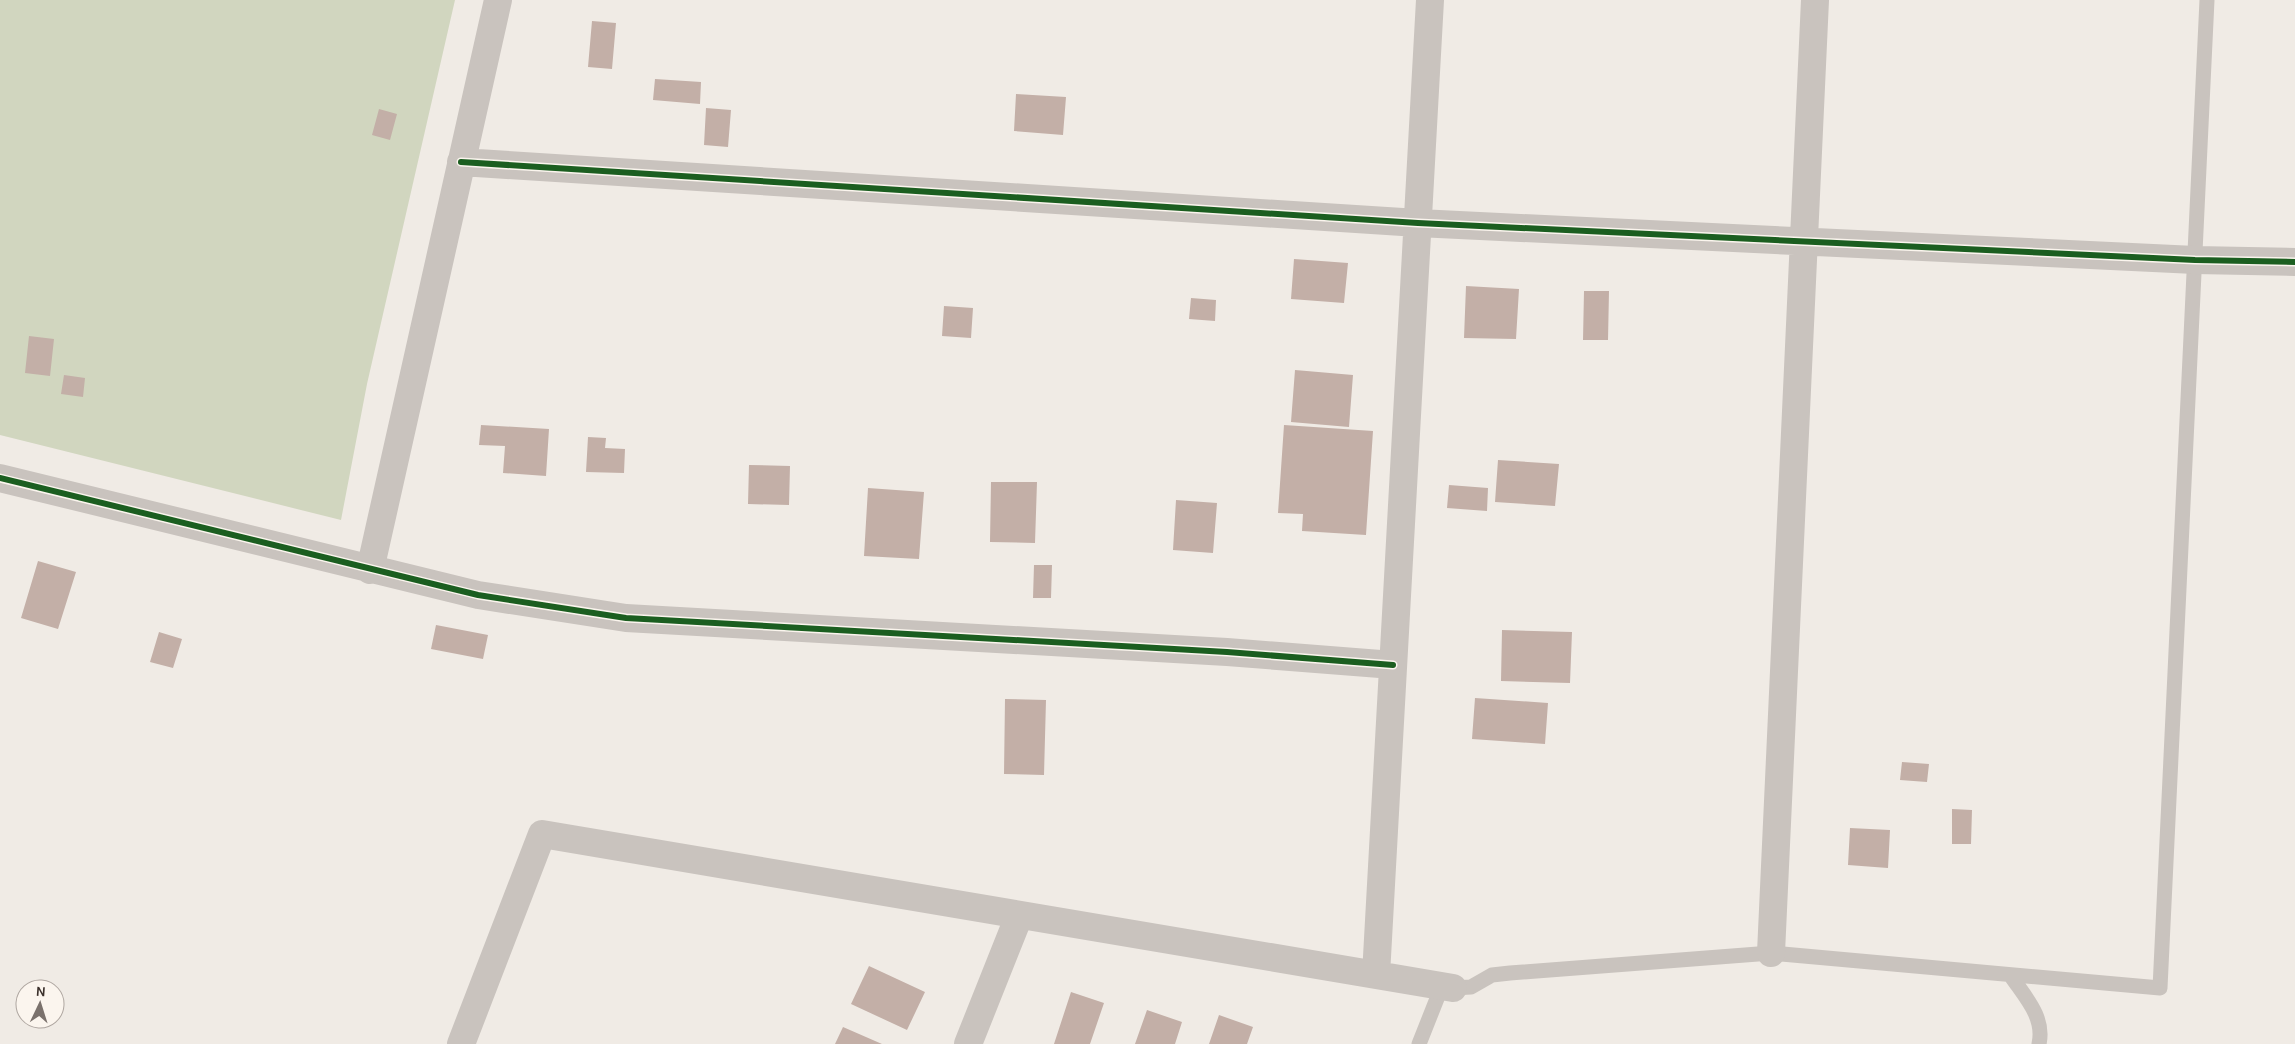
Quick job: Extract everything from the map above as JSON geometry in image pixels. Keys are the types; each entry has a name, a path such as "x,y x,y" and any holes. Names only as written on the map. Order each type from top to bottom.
{"street":[{"path":"370,570 498,0"},
{"path":"1376,975 1430,0"},
{"path":"1771,953 1815,0"},
{"path":"461,162 1418,224 2195,260 2295,262"},
{"path":"0,478 478,595 626,618 1217,652 1393,665"},
{"path":"467,1042 542,834 1448,987"},
{"path":"968,1044 1019,916"}],"lane":[{"path":"1419,1044 1448,987 1471,986 1492,975 1771,953 2160,988 2207,0"},
{"path":"2011,976 2040,1022 2041,1034 2039,1044"}],"green space":[{"path":"0,0 455,0 367,384 341,520 0,435"}],"building":[{"path":"592,21 616,23 612,69 588,67"},
{"path":"655,79 701,82 700,104 653,100"},
{"path":"1016,94 1066,97 1063,135 1014,131"},
{"path":"706,108 731,110 728,147 704,145"},
{"path":"379,109 397,114 390,140 372,135"},
{"path":"1294,259 1348,263 1344,303 1291,299"},
{"path":"1466,286 1519,289 1516,339 1464,338"},
{"path":"1584,291 1609,291 1608,340 1583,340"},
{"path":"1191,298 1216,300 1215,321 1189,319"},
{"path":"944,306 973,308 971,338 942,336"},
{"path":"29,336 54,339 50,376 25,373"},
{"path":"1295,370 1353,375 1349,427 1291,422"},
{"path":"64,375 85,378 83,397 61,394"},
{"path":"481,425 549,429 546,476 503,473 505,446 479,445"},
{"path":"1284,425 1373,431 1366,535 1302,531 1303,514 1278,513"},
{"path":"588,437 606,438 605,448 625,449 624,473 586,472"},
{"path":"1498,460 1559,464 1555,506 1495,502"},
{"path":"749,465 790,466 789,505 748,504"},
{"path":"991,482 1037,482 1035,543 990,542"},
{"path":"1449,485 1488,488 1487,511 1447,508"},
{"path":"868,488 924,492 919,559 864,556"},
{"path":"1176,500 1217,503 1213,553 1173,550"},
{"path":"38,561 76,572 58,629 21,618"},
{"path":"1034,565 1052,565 1051,598 1033,598"},
{"path":"436,625 488,635 483,659 431,649"},
{"path":"1502,630 1572,632 1570,683 1501,681"},
{"path":"159,632 182,639 173,668 150,662"},
{"path":"1475,698 1548,703 1545,744 1472,739"},
{"path":"1005,699 1046,700 1044,775 1004,774"},
{"path":"1902,762 1929,764 1927,782 1900,780"},
{"path":"1952,809 1972,810 1971,844 1952,844"},
{"path":"1850,828 1890,830 1888,868 1848,865"},
{"path":"869,966 925,992 907,1030 851,1004"},
{"path":"1071,992 1104,1003 1090,1044 1054,1044"},
{"path":"1147,1010 1182,1022 1175,1044 1135,1044"},
{"path":"1219,1015 1253,1027 1247,1044 1209,1044"},
{"path":"843,1027 882,1044 835,1044"}],"cycle path":[{"path":"461,162 1418,223 2195,260 2295,262"},
{"path":"0,478 478,595 626,618 1227,652 1393,665"}]}
